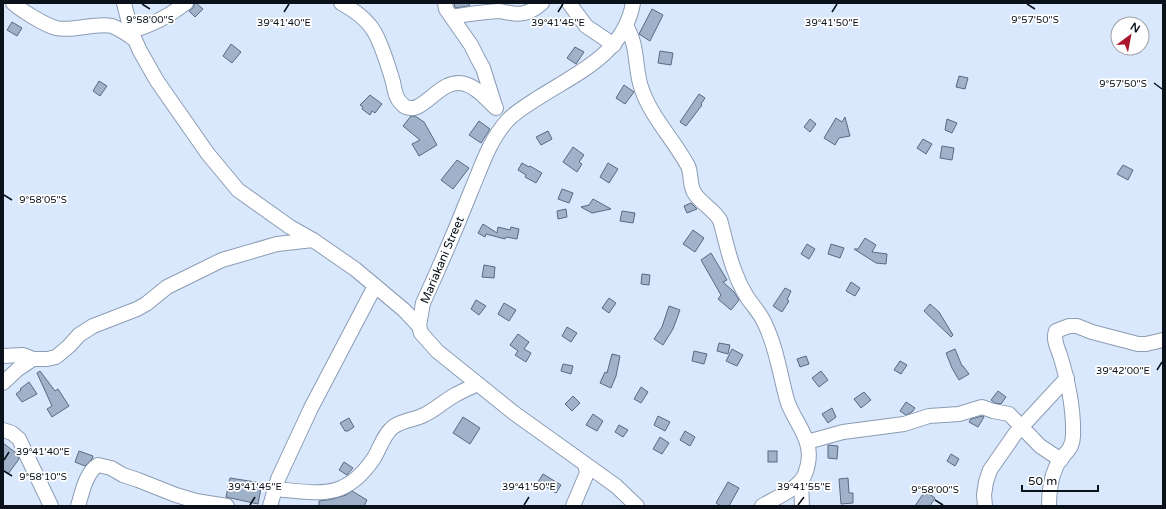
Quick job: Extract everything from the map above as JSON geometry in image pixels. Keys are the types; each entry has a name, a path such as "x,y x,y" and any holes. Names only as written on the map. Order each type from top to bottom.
{"street":[{"path":"13,3 34,17 56,28 69,29 107,25 132,35"},
{"path":"124,3 132,35 157,81 208,154 238,190 290,227 313,240 355,269 404,310 419,326 421,333 437,351 514,413 616,486 625,500 637,506"},
{"path":"132,35 160,20 186,3"},
{"path":"341,3 360,16 375,32 389,67 398,100 403,105 410,108 416,108 446,86 455,83 465,84 474,88 496,108"},
{"path":"445,3 446,9 471,44 483,68 501,128"},
{"path":"452,17 499,11 511,14 524,13 530,12 542,3"},
{"path":"569,3 586,26 614,45"},
{"name":"Mariakani Street","path":"419,326 423,303 487,154 501,128 508,120 521,110 573,77 602,56 614,45 626,26 633,3"},
{"path":"626,26 631,35 642,91 652,111 688,166 692,190 695,195 716,214 720,220 734,271 744,292 757,310 769,333 778,360 787,400 807,442 809,452 808,462 805,475 801,482 762,506"},
{"path":"3,356 23,355 33,359 47,359 56,357 79,335 93,326 137,309 146,304 167,287 222,260 277,244 313,240"},
{"path":"270,506 278,479 311,408 375,286"},
{"path":"1049,506 1049,499 1056,466 1072,446 1073,436 1070,393 1067,378 1055,341 1055,334 1057,330 1070,326 1077,326 1092,332 1138,344 1146,344 1163,340"},
{"path":"3,383 33,359"},
{"path":"985,506 984,495 990,470 1022,427 1067,378"},
{"path":"275,489 308,492 335,491 345,487 356,480 367,468 380,448 387,433 392,428 404,421 423,416 456,394 477,384"},
{"path":"807,442 843,432 904,424 929,416 959,414 982,407 1009,414 1040,446 1061,460"},
{"path":"3,430 16,435 19,439 51,506"},
{"path":"573,506 587,474 585,464"},
{"path":"78,506 88,478 94,467 98,465 111,468 123,475 176,496 227,506"},
{"path":"801,482 802,506"}],"building":[{"path":"194,3 203,9 195,17 189,11 194,7"},
{"path":"454,3 470,3 469,6 455,8"},
{"path":"652,9 663,15 650,41 639,34"},
{"path":"12,22 22,28 17,36 7,30"},
{"path":"231,44 241,52 232,63 223,56"},
{"path":"575,47 584,52 576,64 567,58"},
{"path":"660,51 673,53 671,65 658,63"},
{"path":"959,76 968,78 965,89 956,87"},
{"path":"99,81 107,86 100,96 93,91"},
{"path":"624,85 634,92 625,104 616,98"},
{"path":"699,94 705,98 701,104 702,105 686,126 680,122"},
{"path":"370,95 382,104 375,113 372,111 370,115 362,109 363,107 360,105"},
{"path":"411,116 415,116 424,122 437,145 419,156 412,144 420,140 403,126"},
{"path":"845,117 850,136 839,138 835,145 824,138 836,118 842,122"},
{"path":"810,119 816,124 810,132 804,127"},
{"path":"947,119 957,123 952,133 945,130"},
{"path":"479,121 490,129 481,143 469,135"},
{"path":"548,131 552,139 541,145 536,137"},
{"path":"923,139 932,144 926,154 917,148"},
{"path":"942,146 954,148 952,160 940,158"},
{"path":"573,147 584,155 579,162 582,164 577,172 563,162"},
{"path":"457,160 469,168 453,189 441,180"},
{"path":"522,163 542,173 536,183 525,177 526,175 518,170"},
{"path":"608,163 618,169 609,183 600,177"},
{"path":"1123,165 1133,170 1128,180 1117,174"},
{"path":"562,189 573,193 569,203 558,199"},
{"path":"593,199 611,209 592,213 581,207 589,205"},
{"path":"691,203 697,209 687,213 684,206"},
{"path":"566,209 567,217 558,219 557,211"},
{"path":"622,211 635,213 633,223 620,221"},
{"path":"483,224 497,233 498,227 510,230 511,227 519,229 517,239 506,237 505,239 486,234 485,237 478,233"},
{"path":"693,230 704,238 695,252 683,244"},
{"path":"865,238 876,245 872,252 887,254 886,264 876,263 854,249 858,249"},
{"path":"807,244 815,249 809,259 801,254"},
{"path":"831,244 844,248 840,258 828,254"},
{"path":"711,253 727,280 723,282 734,292 739,300 731,310 718,299 721,295 701,260"},
{"path":"484,265 495,267 494,278 482,277"},
{"path":"642,274 650,275 649,285 641,284"},
{"path":"851,282 860,288 855,296 846,291"},
{"path":"785,288 791,291 787,300 789,301 782,312 773,306"},
{"path":"609,298 616,303 609,313 602,308"},
{"path":"476,300 486,306 479,315 471,309"},
{"path":"504,303 516,310 509,321 498,314"},
{"path":"930,304 939,312 953,335 951,337 924,311"},
{"path":"669,306 680,310 673,329 663,345 654,339 662,327"},
{"path":"567,327 577,333 571,342 562,336"},
{"path":"518,334 529,342 524,349 531,353 526,362 515,355 518,351 510,345"},
{"path":"719,343 730,345 728,354 717,351"},
{"path":"732,349 743,355 737,366 726,361"},
{"path":"955,349 962,366 969,374 959,380 946,353"},
{"path":"694,351 707,354 704,364 692,361"},
{"path":"612,354 620,356 616,376 611,388 600,383 605,372 607,373"},
{"path":"806,356 809,364 800,367 797,359"},
{"path":"900,361 907,365 901,374 894,370"},
{"path":"563,364 573,366 571,374 561,371"},
{"path":"40,371 55,391 58,389 69,406 52,417 47,409 52,406 37,373"},
{"path":"821,371 828,380 819,387 812,378"},
{"path":"29,382 37,394 22,402 16,394"},
{"path":"641,387 648,392 641,403 634,399"},
{"path":"998,391 1006,397 1001,404 995,403 991,400"},
{"path":"864,392 871,400 861,408 854,399"},
{"path":"573,396 580,403 572,411 565,404"},
{"path":"906,402 915,408 912,412 906,415 900,411"},
{"path":"832,408 836,417 828,423 822,414"},
{"path":"593,414 603,421 597,431 586,425"},
{"path":"658,416 670,422 665,431 654,425"},
{"path":"982,416 984,417 978,427 969,422 971,419"},
{"path":"463,417 480,428 470,444 453,433"},
{"path":"349,418 354,427 348,431 345,431 340,423"},
{"path":"619,425 628,430 623,437 615,432"},
{"path":"685,431 695,437 690,446 680,440"},
{"path":"660,437 669,443 662,454 653,449"},
{"path":"3,443 16,453 19,459 8,474 3,470"},
{"path":"828,445 838,446 837,459 828,458"},
{"path":"79,451 93,456 85,466 75,462"},
{"path":"768,451 777,451 777,462 768,462"},
{"path":"951,454 959,459 955,466 947,461"},
{"path":"344,462 353,468 347,475 339,470"},
{"path":"543,474 561,485 556,493 538,482"},
{"path":"230,478 262,483 258,504 226,497"},
{"path":"848,478 849,493 853,493 853,503 841,504 839,479"},
{"path":"728,482 739,488 729,506 721,506 716,503"},
{"path":"352,491 367,500 364,506 319,506 319,501 333,499 346,495"},
{"path":"925,491 935,498 930,506 915,506"}]}
